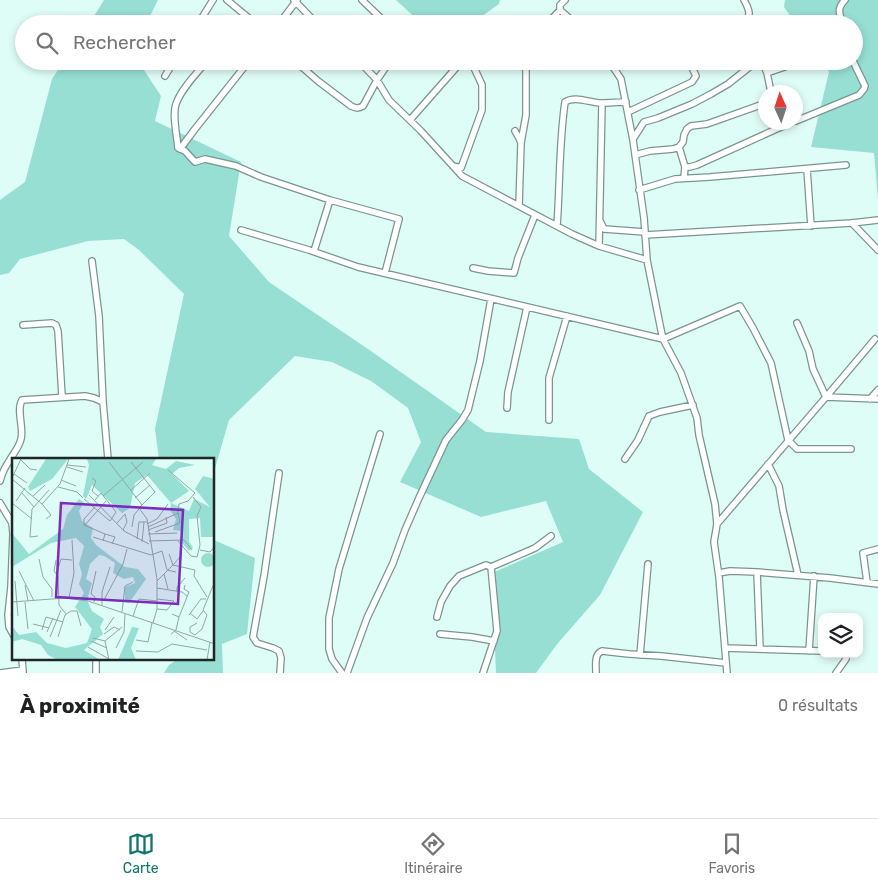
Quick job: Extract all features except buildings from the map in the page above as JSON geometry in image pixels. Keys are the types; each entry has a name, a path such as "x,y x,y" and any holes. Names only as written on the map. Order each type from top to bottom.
{"street":[{"path":"204,15 213,0"},
{"path":"227,0 244,14"},
{"path":"285,15 296,0 309,15"},
{"path":"362,0 378,15"},
{"path":"555,15 560,10 560,5 565,0"},
{"path":"744,0 750,15"},
{"path":"840,15 840,5 845,0"},
{"path":"560,10 566,15"},
{"path":"165,76 169,70"},
{"path":"200,70 181,93 176,105 175,120 178,148 185,151 195,162 205,159 236,166 260,177 330,200 399,219 386,274"},
{"path":"180,149 242,70"},
{"path":"306,70 355,108 363,106 384,70"},
{"path":"368,70 377,80 389,100 462,176 572,234 599,246 647,260"},
{"path":"410,120 454,70"},
{"path":"451,165 461,168 482,110 482,85 475,70"},
{"path":"519,206 521,143 526,115 526,70"},
{"path":"615,70 621,79 633,140 647,260 663,339 681,373 698,418 710,480 717,524 714,539 727,673"},
{"path":"628,112 692,82 696,76 693,70"},
{"path":"633,140 644,122 692,104 728,84 746,70"},
{"path":"766,70 770,85"},
{"path":"767,73 776,70"},
{"path":"803,118 859,94 865,86 857,70"},
{"path":"557,226 562,122 565,102 573,99 602,103 626,102"},
{"path":"599,246 602,103"},
{"path":"635,155 679,147 683,142 687,129 691,126 707,124 758,106"},
{"path":"685,166 697,165 770,130"},
{"path":"515,132 520,138 521,143"},
{"path":"679,147 685,166 684,178"},
{"path":"639,190 675,179 846,165"},
{"path":"807,168 811,226"},
{"path":"314,251 330,200"},
{"path":"473,268 514,273 535,215"},
{"path":"599,219 604,229 645,234 811,226 878,220"},
{"path":"852,223 878,250"},
{"path":"241,230 314,251 358,267 663,339 740,306 771,363 788,440 797,449 852,449"},
{"path":"92,261 99,316 108,458"},
{"path":"347,673 367,618 393,563 419,498 446,440 468,410 480,361 491,299"},
{"path":"507,408 508,392 527,307"},
{"path":"549,420 549,378 566,316"},
{"path":"23,325 52,323 56,326 59,341 62,396"},
{"path":"797,323 826,397"},
{"path":"717,524 875,339"},
{"path":"870,399 878,390"},
{"path":"0,481 6,464 21,442 20,403 22,400 85,396 103,402"},
{"path":"826,397 878,400"},
{"path":"625,459 638,440 649,416 693,405"},
{"path":"342,673 332,659 329,649 329,618 339,569 380,434"},
{"path":"768,464 779,486 798,575"},
{"path":"279,472 253,636 257,643 279,651 281,658 280,673"},
{"path":"0,503 12,521"},
{"path":"437,617 441,602 450,586 459,576 486,565 491,566 535,548 551,536"},
{"path":"867,582 863,553 878,548"},
{"path":"12,555 8,615 9,627 12,632"},
{"path":"640,655 648,564"},
{"path":"483,673 497,631 491,566"},
{"path":"718,573 757,572 814,576 878,584"},
{"path":"757,572 760,649"},
{"path":"808,651 814,576"},
{"path":"440,634 494,641"},
{"path":"725,648 818,651"},
{"path":"596,673 597,655 602,651 726,663"},
{"path":"836,673 846,658"},
{"path":"96,660 96,673"},
{"path":"0,673 23,672"}],"green space":[{"path":"104,0 158,0 150,15 95,15"},
{"path":"396,0 500,0 499,4 484,15 412,15"},
{"path":"785,0 878,0 878,200 874,153 811,147 829,72 828,70 863,70 863,15 790,15 784,7"},
{"path":"58,70 144,70 161,96 155,121 241,162 229,236 269,282 486,432 579,439 589,469 643,512 600,595 558,643 536,673 496,673 492,573 563,542 546,501 481,517 400,482 421,442 408,408 371,381 332,362 295,356 229,420 215,469 215,458 159,458 155,429 184,294 139,250 124,239 88,241 20,259 9,273 0,275 0,200 25,182 52,79"},
{"path":"215,540 255,558 247,634 222,644 223,673 164,673 169,665 176,660 215,660"}]}
